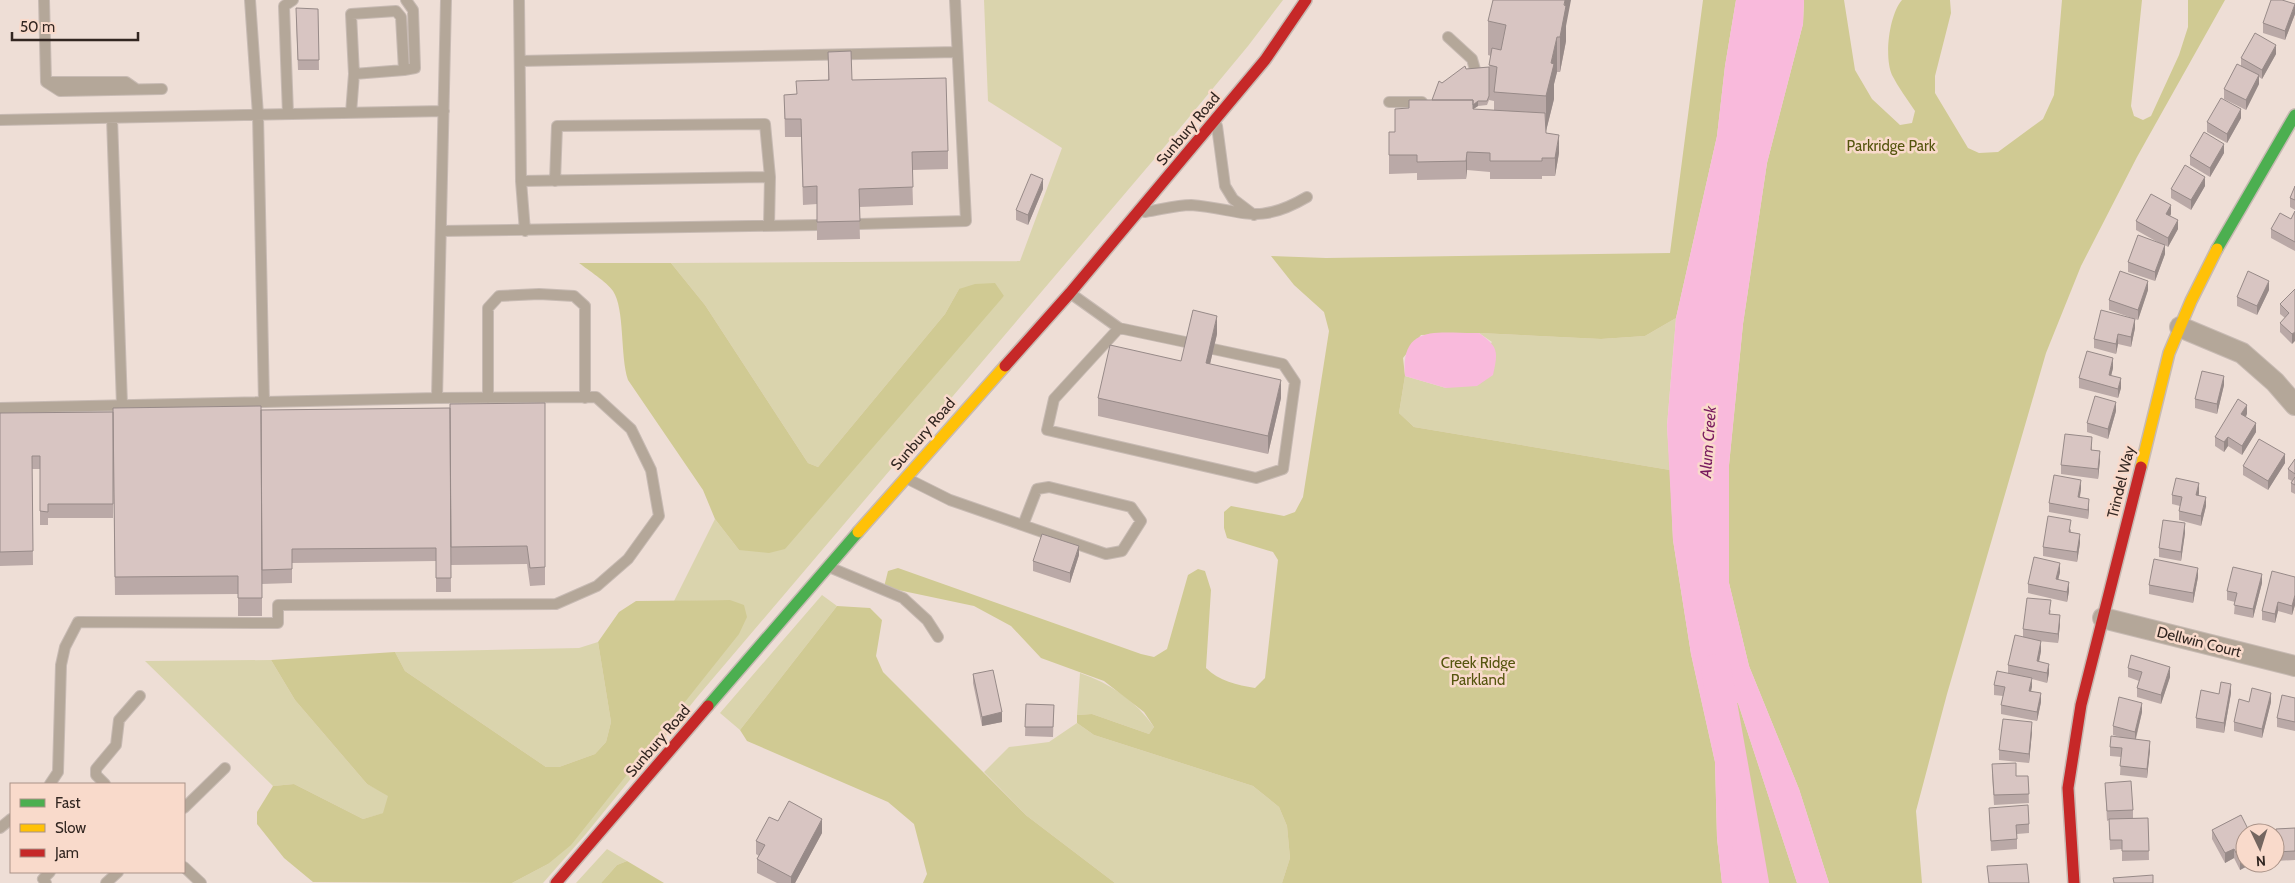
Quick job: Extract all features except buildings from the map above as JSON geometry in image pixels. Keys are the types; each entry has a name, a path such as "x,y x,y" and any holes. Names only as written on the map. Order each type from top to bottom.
{"main road":[{"name":"Sunbury Road","path":"556,883 828,566 1070,293 1216,120 1264,60 1306,0"},
{"name":"Trindel Way","path":"2074,883 2068,788 2080,705 2169,353 2219,244 2295,116"}],"street":[{"path":"2180,327 2242,353 2275,382 2295,405"},
{"name":"Dellwin Court","path":"2103,618 2295,666"}],"lane":[{"path":"44,0 46,82 60,91 162,89"},
{"path":"250,0 258,115 264,402"},
{"path":"288,114 284,6 293,0"},
{"path":"354,74 415,68 413,10 406,0"},
{"path":"437,398 446,0"},
{"path":"519,0 522,181 525,231"},
{"path":"859,224 966,221 955,0"},
{"path":"351,113 354,74 351,14 396,11 401,17 404,70"},
{"path":"1448,37 1472,59 1476,73"},
{"path":"520,61 957,52"},
{"path":"1389,102 1433,102"},
{"path":"0,120 444,111"},
{"path":"112,118 122,405"},
{"path":"1216,120 1225,186 1233,199 1254,215"},
{"path":"555,181 557,126 765,124 770,176 769,226"},
{"path":"522,181 770,176"},
{"path":"1136,213 1188,205 1254,215 1283,210 1307,197"},
{"path":"441,231 817,225"},
{"path":"1070,293 1119,328 1190,343"},
{"path":"488,398 488,308 499,296 539,294 574,296 586,306 585,398"},
{"path":"1119,328 1054,399 1047,430 1256,478 1283,469 1295,382 1282,364 1213,349"},
{"path":"0,408 437,398 596,397 631,429 651,470 659,516 628,559 597,586 556,604 278,605 278,623 78,622 65,647 61,665 58,772 51,783"},
{"path":"905,478 950,500 1106,554 1122,551 1141,521 1131,507 1049,487 1037,489 1023,525"},
{"path":"828,566 903,598 927,620 938,637"},
{"path":"104,783 96,775 96,769 116,745 119,720 140,696"},
{"path":"185,807 225,768"},
{"path":"185,868 202,883"},
{"path":"106,883 117,873"}],"shaded area":[{"path":"984,0 1283,0 1248,46 1156,157 698,696 585,835 543,883 512,883 548,864 730,600 674,601 715,519 739,550 1004,296 959,289 945,314 818,467 808,463 705,305 671,263 1020,261 1062,148 988,101"},
{"path":"1676,318 1667,426 1670,470 1414,427 1399,413 1405,376 1446,388 1492,342 1479,333 1601,339 1645,336"},
{"path":"822,595 837,606 740,730 720,713"},
{"path":"598,642 611,722 606,742 595,754 559,767 546,767 405,671 395,652 579,648"},
{"path":"271,660 295,700 367,784 389,795 384,813 363,819 294,784 273,786 145,661"},
{"path":"1080,673 1102,682 1131,701 1154,727 1149,734 1092,714 1077,715"},
{"path":"1077,723 1094,735 1253,786 1279,807 1287,826 1290,858 1282,883 1115,883 1027,816 984,772 1009,747 1049,742"},
{"path":"607,849 627,861 617,865 601,883 576,883"}],"green space":[{"name":"Creek Ridge Parkland","path":"1703,0 1736,0 1725,66 1717,136 1676,318 1645,336 1601,339 1479,333 1421,335 1403,358 1405,376 1399,413 1414,427 1670,470 1673,540 1691,654 1715,762 1717,838 1722,883 1282,883 1290,858 1287,826 1279,807 1253,786 1094,735 1077,723 1077,715 1092,714 1149,734 1154,727 1144,712 1104,681 1041,658 1011,626 974,606 884,587 888,571 898,568 1154,657 1167,649 1188,575 1198,569 1205,571 1211,590 1206,668 1222,679 1255,688 1265,678 1278,560 1273,552 1227,538 1224,528 1224,512 1231,506 1284,516 1295,512 1303,497 1329,331 1324,312 1294,285 1271,256 1326,258 1670,253"},
{"name":"Parkridge Park","path":"1804,0 1844,0 1855,70 1872,99 1900,125 1912,123 1915,111 1894,80 1888,58 1889,36 1894,16 1902,0 1950,0 1951,13 1935,76 1935,93 1968,148 1979,153 1998,152 2043,119 2054,95 2062,0 2142,0 2131,106 2134,116 2143,120 2151,116 2179,55 2188,27 2188,0 2225,0 2137,157 2081,266 2046,353 1947,694 1916,811 1922,883 1829,883 1799,789 1749,666 1729,583 1729,465 1743,324 1767,163 1803,24"},
{"path":"579,263 671,263 705,305 808,463 818,467 945,314 959,289 975,284 995,283 1004,296 785,549 769,553 739,550 715,519 703,490 628,380 619,309 613,291"},
{"path":"730,600 744,605 747,617 739,634 571,845 548,864 512,883 313,882 284,858 257,824 257,812 273,786 294,784 363,819 383,813 388,796 367,784 295,700 271,660 395,652 405,671 546,767 559,767 595,754 606,742 611,722 598,642 619,612 636,601"},
{"path":"837,606 870,608 882,620 876,656 883,672 1027,816 1115,883 923,883 927,874 914,824 888,802 747,741 740,730"},
{"path":"1733,701 1738,703 1797,883 1742,883 1720,714 1726,703"},
{"path":"627,861 664,883 601,883 617,865"}],"water":[{"path":"1736,0 1804,0 1803,24 1767,163 1743,324 1729,465 1729,583 1749,666 1799,789 1829,883 1797,883 1738,703 1733,701 1726,703 1720,714 1742,883 1722,883 1717,838 1715,762 1691,654 1673,540 1667,426 1676,318 1717,136 1725,66"},
{"path":"1437,333 1479,333 1494,346 1496,361 1493,375 1477,386 1446,388 1405,376 1405,359 1409,347 1416,339"}],"waterway":[{"name":"Alum Creek","path":"1716,669 1754,883"}],"traffic: fast":[{"path":"2217,249 2295,115"},
{"path":"708,706 858,532"}],"traffic: slow":[{"path":"2141,467 2169,353 2191,301 2217,249"},
{"path":"858,532 1005,366"}],"traffic: jam":[{"path":"1005,366 1070,293 1265,60 1306,0"},
{"path":"2074,883 2068,788 2081,705 2141,467"},
{"path":"556,883 708,706"}]}
